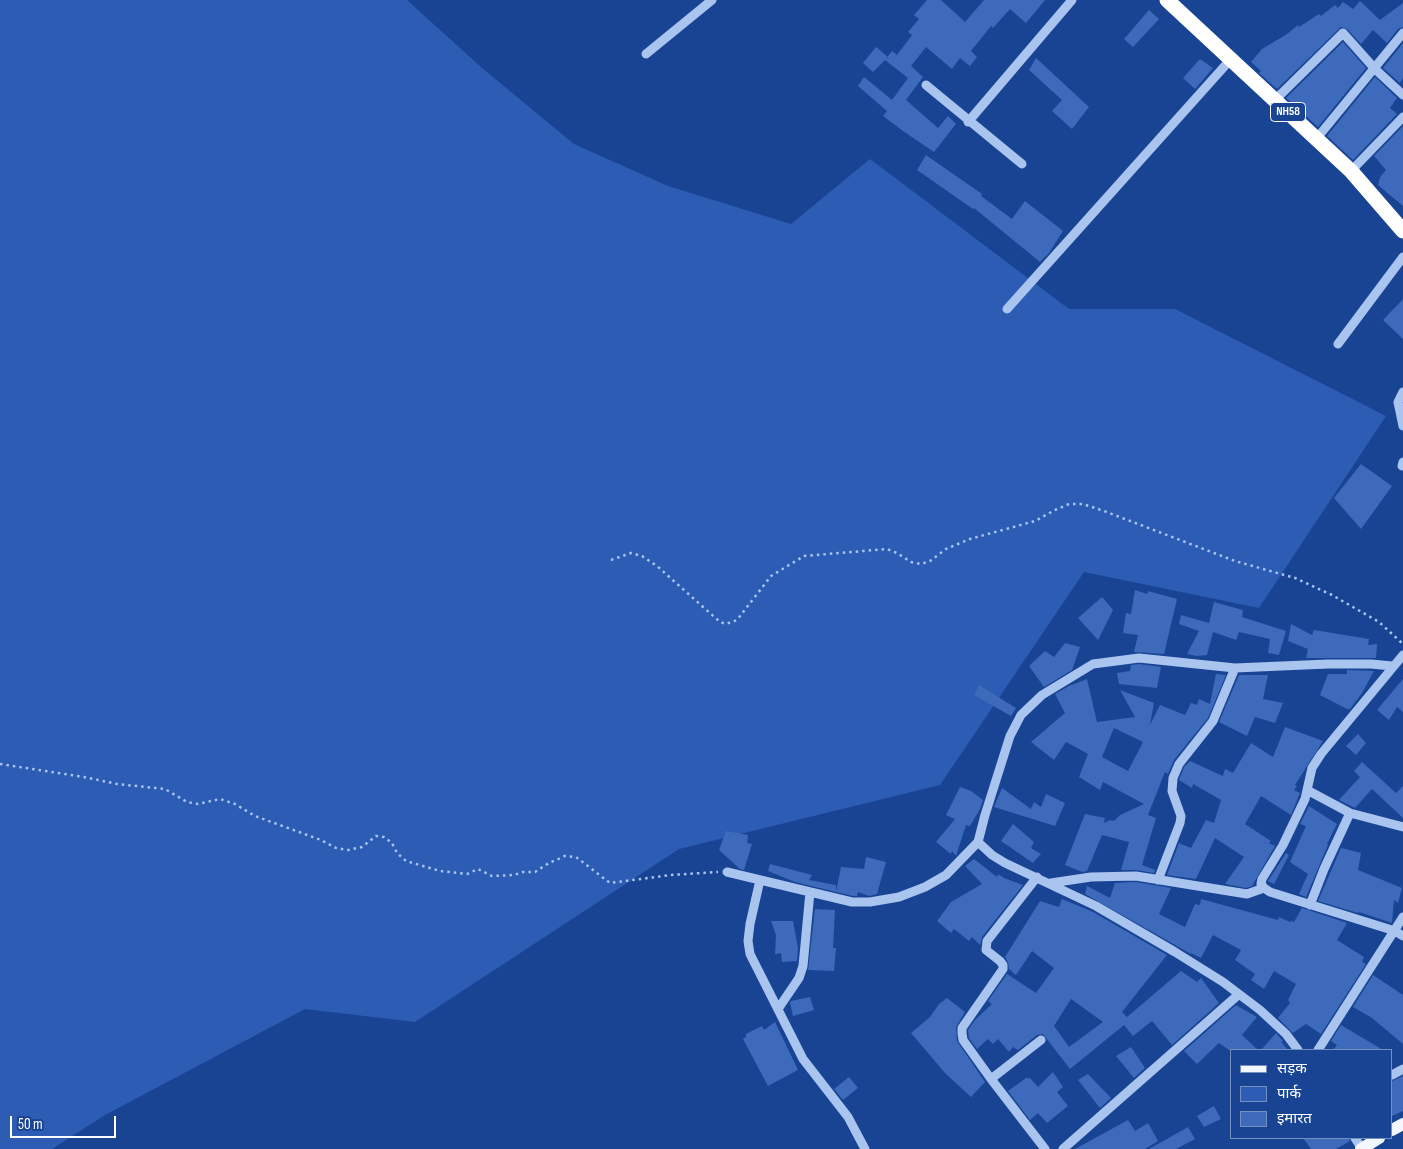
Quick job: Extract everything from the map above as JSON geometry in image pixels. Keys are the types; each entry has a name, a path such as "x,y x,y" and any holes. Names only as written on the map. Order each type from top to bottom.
{"highway":[{"name":"NH58","path":"1167,0 1351,171 1403,231"}],"main road":[{"path":"1362,1149 1377,1139"}],"street":[{"path":"646,54 712,0"},
{"path":"968,122 1072,0"},
{"path":"1275,100 1343,32 1374,69 1403,95"},
{"path":"1316,138 1403,33"},
{"path":"1007,309 1231,59"},
{"path":"926,85 968,122 1022,164"},
{"path":"1351,171 1403,117"},
{"path":"1338,344 1403,256"},
{"path":"1403,392 1398,402 1403,426"},
{"path":"1399,933 1270,892 1264,888 1262,879 1283,845 1305,799 1312,768 1321,754 1403,655"},
{"path":"727,872 852,902 870,902 899,897 925,887 946,875 978,842 1010,736 1021,715 1042,696 1093,664 1139,658 1235,668 1328,664 1392,666"},
{"path":"1158,880 1180,824 1181,816 1172,791 1173,778 1179,764 1212,721 1235,668"},
{"path":"1307,790 1350,813 1403,827"},
{"path":"1310,905 1324,869 1350,813"},
{"path":"978,842 992,855 1005,863 1096,906 1223,982 1260,1010 1286,1034 1297,1049"},
{"path":"1050,884 1091,877 1136,876 1247,894 1264,888"},
{"path":"1037,877 987,941 986,950 1000,961 1003,965 1003,970 962,1028 963,1040 991,1080 1045,1149"},
{"path":"760,880 750,924 748,941 750,954 803,1059 848,1117 865,1149"},
{"path":"778,1009 800,978 803,966 810,892"},
{"path":"1319,1049 1399,933 1403,917"},
{"path":"1063,1149 1238,994"},
{"path":"991,1080 1041,1040"}],"path":[{"path":"610,560 631,553 642,556 720,622 726,624 737,620 771,576 804,556 887,549 911,562 921,564 930,562 946,549 970,539 1035,521 1069,504 1083,504 1235,560 1295,578 1332,595 1379,622 1403,645"},
{"path":"0,764 116,784 165,789 187,802 198,804 220,799 235,804 255,816 321,840 336,848 348,850 362,847 376,836 384,837 392,843 397,853 406,861 440,871 468,874 478,869 492,876 514,875 523,872 535,872 548,863 565,856 576,857 610,883 671,875 727,872"}],"green space":[{"path":"0,0 407,0 482,68 574,144 668,186 791,224 870,159 1069,309 1175,309 1386,416 1259,608 1084,572 940,785 679,849 415,1022 305,1009 105,1115 52,1149 0,1149"}],"building":[{"path":"927,0 941,0 965,22 984,0 1045,0 1026,23 1010,9 993,28 991,26 971,51 977,57 970,66 960,58 952,69 926,47 911,66 923,77 906,100 938,128 948,116 956,124 934,152 883,116 887,111 858,86 864,77 892,100 908,78 885,60 892,51 897,55 912,35 908,32 919,19 914,15"},
{"path":"1360,1 1380,20 1403,3 1403,27 1398,29 1387,43 1373,30 1361,44 1347,29 1341,27 1277,89 1259,73 1261,71 1251,62 1262,49 1298,25 1299,27 1319,14 1321,16 1335,5 1338,8 1343,2 1353,9"},
{"path":"1149,10 1159,19 1133,47 1124,39"},
{"path":"1343,42 1366,68 1318,127 1286,98"},
{"path":"1403,43 1403,78 1400,83 1383,68"},
{"path":"876,47 888,57 873,72 863,63"},
{"path":"1036,58 1089,107 1072,129 1052,111 1062,100 1029,70"},
{"path":"1200,59 1213,68 1195,89 1183,78"},
{"path":"1375,77 1397,98 1390,108 1397,114 1353,160 1327,136"},
{"path":"1403,126 1403,206 1378,185 1380,177 1386,170 1374,156"},
{"path":"926,155 982,194 981,196 1012,219 1025,201 1063,231 1049,253 1040,262 974,208 917,170"},
{"path":"1403,299 1403,339 1383,320"},
{"path":"1361,464 1392,486 1361,529 1334,498"},
{"path":"1135,590 1147,594 1148,591 1177,599 1164,654 1134,652 1138,635 1123,633 1126,613 1131,614"},
{"path":"1102,597 1113,610 1098,640 1078,618"},
{"path":"1214,602 1243,610 1242,617 1286,631 1279,655 1268,653 1270,639 1239,632 1236,640 1213,632 1207,655 1187,654 1199,631 1179,624 1181,615 1209,623"},
{"path":"1291,624 1312,635 1314,630 1369,639 1368,645 1377,644 1376,658 1306,658 1308,649 1288,641"},
{"path":"1065,643 1080,647 1072,670 1044,687 1029,666 1045,651 1054,657"},
{"path":"1139,664 1161,667 1157,688 1119,684 1117,673 1130,671 1131,665"},
{"path":"1347,670 1374,671 1362,693 1350,709 1320,695 1328,674 1347,674"},
{"path":"1216,674 1226,675 1208,718 1174,760 1168,774 1165,772 1148,815 1156,818 1142,865 1155,870 1154,873 1121,870 1129,842 1102,835 1087,871 1082,872 1065,865 1085,814 1105,818 1104,823 1110,820 1114,821 1120,815 1144,804 1103,782 1100,790 1079,777 1088,754 1066,742 1054,760 1031,742 1065,713 1055,694 1087,679 1097,722 1135,717 1120,690 1154,703 1150,725 1160,705 1185,715 1191,703 1197,705 1199,699 1210,704","holes":["1114,728 1143,742 1128,771 1102,757"]},
{"path":"1239,675 1268,675 1263,699 1283,703 1275,723 1255,717 1247,736 1219,722"},
{"path":"1403,679 1403,712 1397,707 1389,720 1377,710"},
{"path":"979,685 1016,708 1011,716 974,695"},
{"path":"1285,727 1323,741 1295,785 1297,786 1294,790 1300,793 1291,815 1261,796 1245,824 1271,841 1269,843 1275,846 1252,886 1246,888 1225,884 1244,857 1215,838 1196,879 1167,875 1179,843 1191,848 1206,820 1214,823 1221,800 1193,784 1192,788 1179,780 1184,767 1190,761 1223,776 1225,769 1233,773 1251,743 1273,757"},
{"path":"1358,734 1366,743 1356,755 1346,746"},
{"path":"1362,762 1396,793 1403,786 1403,818 1372,789 1355,808 1339,800 1360,777 1354,771"},
{"path":"960,787 971,791 983,800 970,826 966,825 956,856 952,851 951,854 936,842 955,819 946,815"},
{"path":"1002,788 1031,809 1034,802 1041,807 1046,794 1065,803 1055,826 994,807"},
{"path":"1309,806 1337,824 1306,897 1299,894 1308,874 1290,862 1306,826 1300,824"},
{"path":"1013,824 1034,842 1031,848 1041,854 1033,863 1001,841"},
{"path":"726,831 748,835 747,843 752,844 744,870 740,869 719,850"},
{"path":"1341,848 1361,853 1358,870 1402,888 1398,903 1394,900 1392,923 1318,901"},
{"path":"1286,853 1289,855 1274,884 1268,881"},
{"path":"866,857 886,862 877,894 869,896 858,892 857,896 853,896 836,892 841,867 864,869"},
{"path":"974,859 997,877 998,874 1023,885 982,937 980,945 972,937 969,941 954,929 951,933 937,921 951,902 982,884 965,866"},
{"path":"770,864 812,875 809,880 836,885 836,892 795,882 768,871"},
{"path":"1136,882 1171,888 1159,914 1185,927 1195,904 1200,905 1201,899 1278,920 1279,917 1290,922 1294,922 1302,908 1347,923 1337,940 1364,957 1362,962 1366,964 1321,1034 1306,1024 1293,1033 1278,1018 1290,1003 1288,1000 1296,984 1274,971 1264,989 1251,980 1255,974 1235,960 1241,950 1213,935 1201,958 1085,894 1087,886 1110,898 1115,883"},
{"path":"1062,899 1093,912 1167,955 1122,1012 1127,1017 1181,971 1197,982 1201,978 1219,1003 1172,1045 1152,1021 1133,1036 1124,1025 1070,1069 1043,1034 1037,1035 1018,1050 1013,1047 1009,1052 998,1039 993,1044 988,1039 977,1049 969,1038 968,1030 975,1020 992,1004 988,1001 1007,974 1036,993 1054,968 1032,951 1016,975 1009,969 1005,957 1040,901 1059,907","holes":["1071,999 1103,1022 1069,1047 1054,1026"]},
{"path":"815,909 835,910 833,948 836,948 834,971 808,970"},
{"path":"771,921 793,921 798,948 797,961 782,962 781,953 775,954 776,935"},
{"path":"1373,975 1403,995 1403,1044 1372,1018 1353,1007"},
{"path":"810,997 814,1010 793,1016 791,1001"},
{"path":"947,998 965,1012 956,1027 957,1041 985,1082 971,1097 945,1073 911,1033 930,1017 939,1004"},
{"path":"1236,1005 1257,1017 1242,1035 1257,1049 1229,1050 1219,1043 1197,1064 1184,1051"},
{"path":"775,1022 798,1070 768,1086 743,1039 746,1037 746,1034 762,1026 764,1030"},
{"path":"1341,1025 1381,1049 1334,1049 1337,1045 1331,1041"},
{"path":"1276,1033 1287,1049 1262,1049"},
{"path":"1131,1047 1145,1068 1134,1078 1116,1056"},
{"path":"1053,1072 1063,1087 1057,1092 1068,1106 1047,1123 1038,1113 1030,1120 1008,1091 1026,1078 1030,1078 1038,1087"},
{"path":"1088,1074 1111,1098 1100,1108 1078,1080"},
{"path":"1403,1076 1403,1111 1393,1116 1393,1081"},
{"path":"849,1077 858,1088 843,1100 834,1089"},
{"path":"1214,1106 1221,1119 1204,1127 1197,1116"},
{"path":"1128,1120 1135,1131 1148,1123 1158,1141 1145,1149 1075,1149"},
{"path":"1188,1127 1195,1139 1176,1149 1149,1149"},
{"path":"1304,1139 1349,1139 1350,1141 1336,1149 1311,1149"}]}
